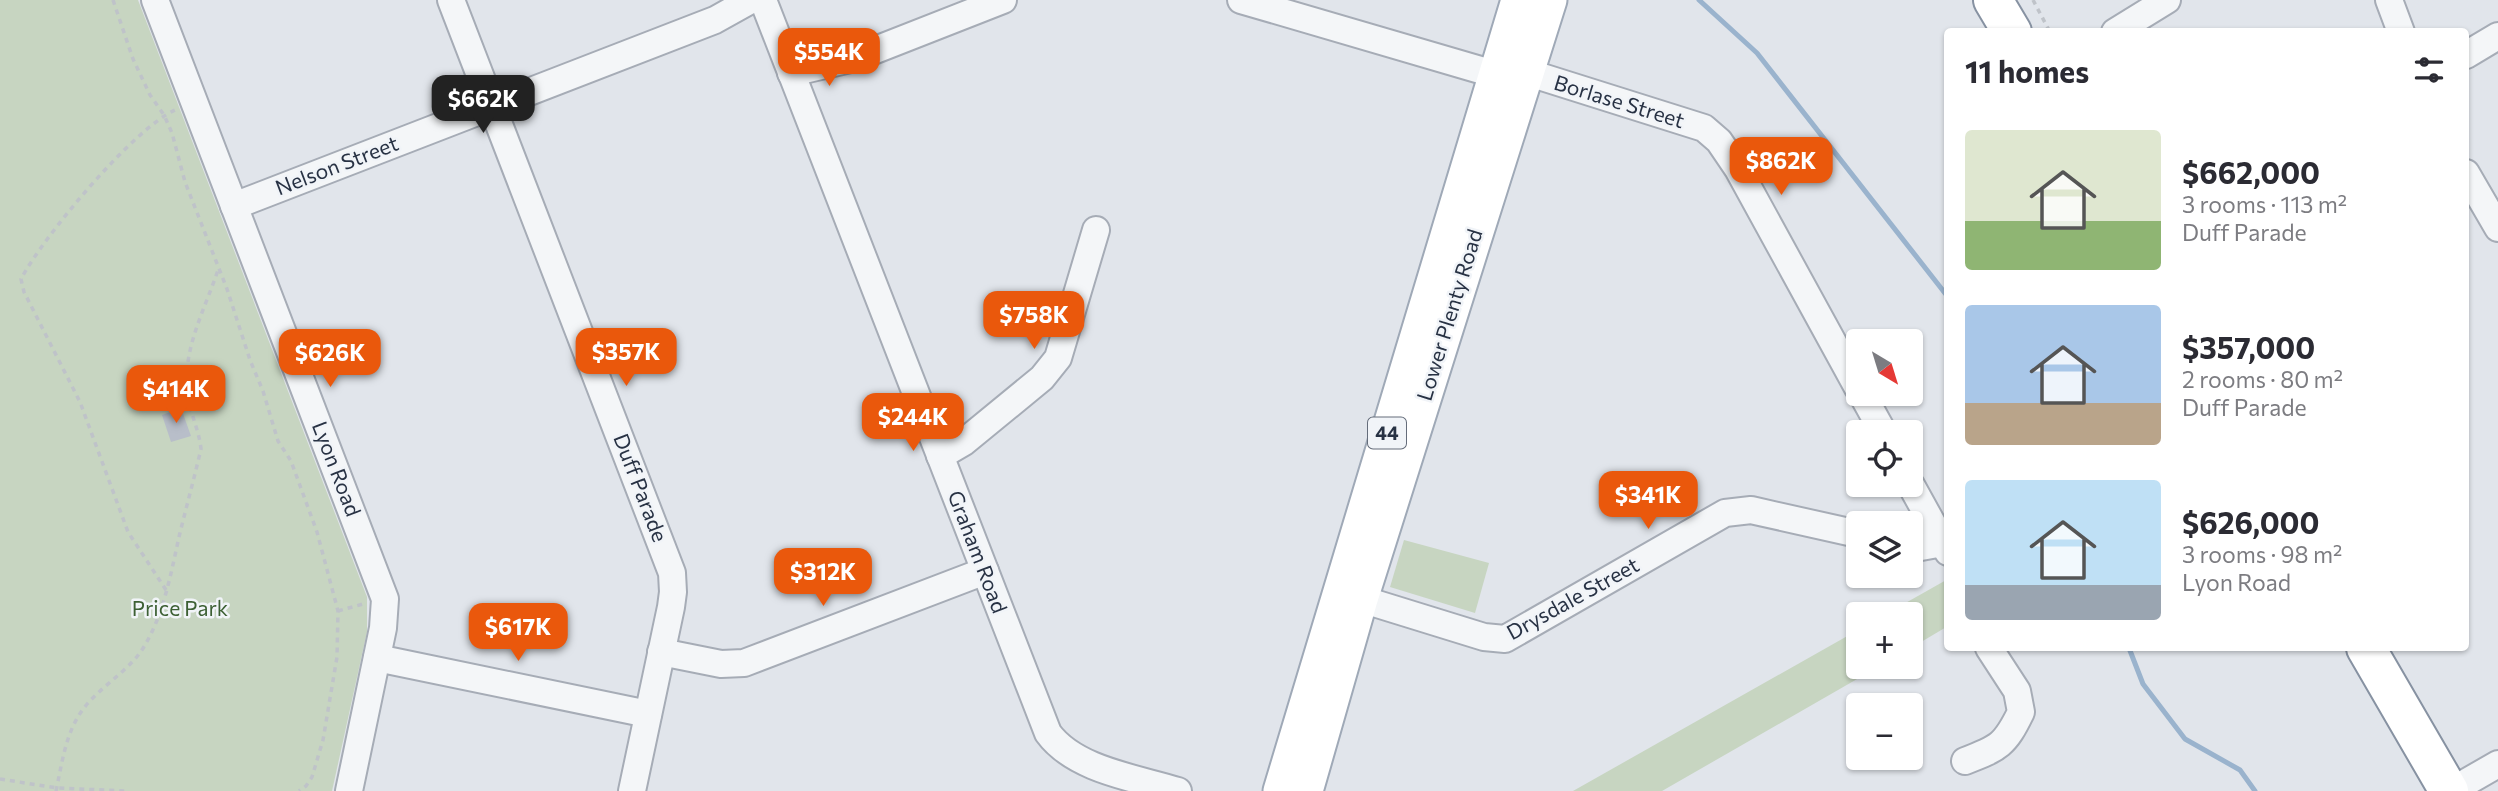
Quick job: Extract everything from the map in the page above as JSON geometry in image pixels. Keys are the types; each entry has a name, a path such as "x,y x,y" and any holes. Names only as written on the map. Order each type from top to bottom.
{"highway":[{"path":"1993,0 2010,28"},
{"path":"2368,651 2450,791"}],"main road":[{"name":"Lower Plenty Road","path":"1306,791 1510,73 1518,0"},
{"name":"Lower Plenty Road","path":"1280,791 1510,73 1549,0"}],"street":[{"name":"Lyon Road","path":"155,0 382,590 385,615 349,791"},
{"name":"Duff Parade","path":"451,0 672,573 673,592 632,791"},
{"path":"794,81 1003,0"},
{"name":"Borlase Street","path":"1241,0 1704,128 1719,141 1738,169 1846,366"},
{"path":"2122,28 2168,0"},
{"path":"2389,0 2400,28"},
{"name":"Nelson Street","path":"234,206 760,3"},
{"name":"Graham Road","path":"760,3 794,81 1048,733 1073,757 1123,783 1178,791"},
{"path":"2469,53 2498,36"},
{"path":"2469,178 2498,228"},
{"path":"940,456 964,442 1041,378 1058,358 1096,230"},
{"path":"1917,497 1944,546"},
{"name":"Drysdale Street","path":"1362,599 1484,637 1506,639 1725,513 1751,510 1846,531"},
{"path":"1923,547 1944,548"},
{"path":"661,652 721,664 744,663 985,572"},
{"path":"1965,761 1989,752 2004,742 2021,712 2017,691 1991,651"},
{"path":"377,658 648,714"},
{"path":"2450,791 2498,764"}],"path":[{"path":"113,0 133,60 149,95 164,115 172,133 185,182 227,289 278,441 290,461 317,531 338,611 337,657 323,740 312,777 299,791"},
{"path":"2033,0 2048,28"},
{"path":"164,115 130,145 93,185 44,244 21,279 24,292 79,402 128,533 166,590"},
{"path":"56,789 67,737 76,718 90,701 131,664 145,646 156,624 201,449 200,436 189,405 187,367 192,342 218,270"},
{"path":"338,611 370,603"},
{"path":"0,779 56,789 127,791"}],"green space":[{"name":"Price Park","path":"0,0 138,0 367,597 367,632 332,791 0,791"},
{"path":"1404,540 1489,563 1475,613 1390,587"},
{"path":"1944,581 1944,628 1923,641 1923,602 1907,602"},
{"path":"1846,637 1846,679 1857,679 1662,791 1573,791"}],"building":[{"path":"181,408 191,436 171,442 162,415"}],"waterway":[{"path":"1699,0 1757,53 1944,292"},
{"path":"2130,651 2143,684 2185,739 2240,770 2255,791"}]}
